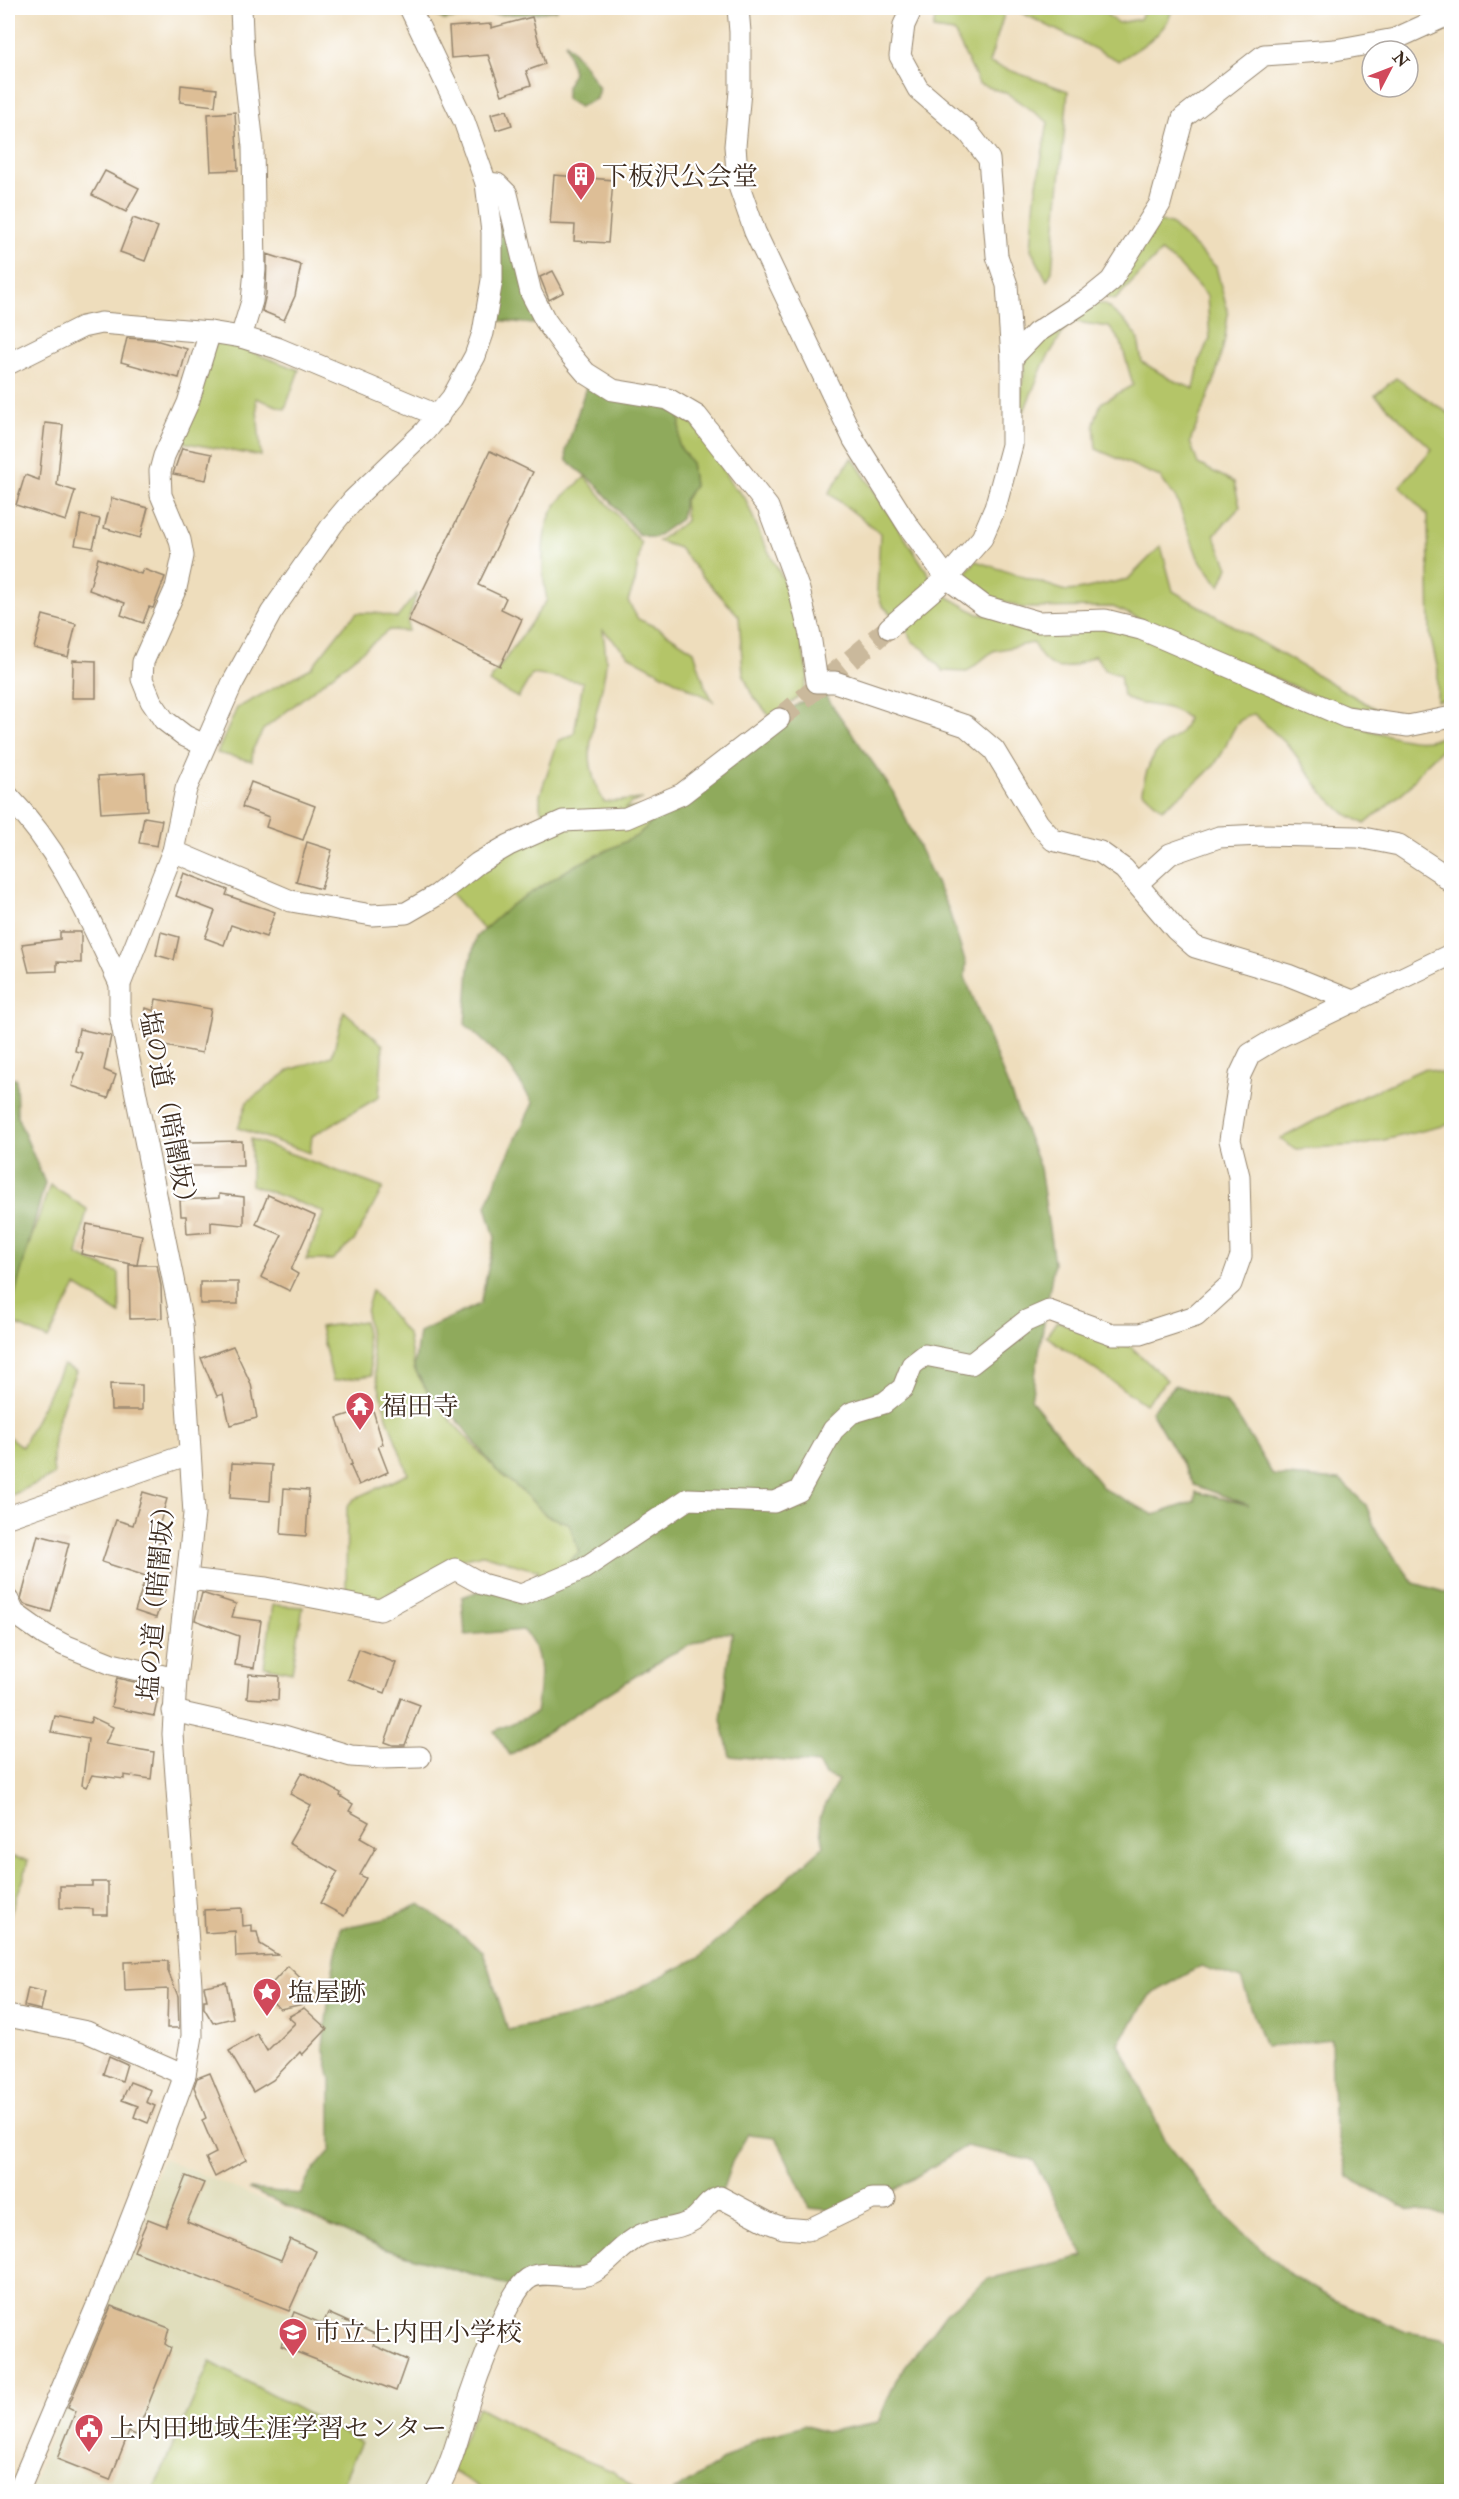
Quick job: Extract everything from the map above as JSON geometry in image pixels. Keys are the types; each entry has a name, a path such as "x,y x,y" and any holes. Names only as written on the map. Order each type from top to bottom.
{"street":[{"path":"241,8 243,56 253,146 255,270 252,301 241,337"},
{"path":"120,984 173,852 186,789 232,684 272,613 333,524 353,500 439,416 461,383 475,356 483,333 492,280 492,232 486,183 464,121 410,8"},
{"path":"738,8 740,91 735,146 737,174 755,232 855,440 909,527 947,578 984,606 1038,622 1105,620 1141,629 1346,717 1408,726 1452,717"},
{"path":"889,628 947,578 982,538 995,508 1012,445 1012,358 1007,285 997,256 989,159 969,133 918,89 900,56 904,25 912,8"},
{"path":"1012,358 1036,333 1090,298 1111,281 1160,204 1183,118 1264,55 1335,50 1395,39 1452,13"},
{"path":"486,183 496,184 507,194 531,293 545,320 586,373 613,390 668,399 697,416 768,507 799,590 810,635 817,682 836,682 966,726 994,750 1038,823 1053,840 1100,852 1124,869 1176,930 1195,947 1288,975 1355,1002"},
{"path":"8,364 62,335 101,323 210,332 241,337 277,348 439,416"},
{"path":"204,745 185,736 164,720 151,701 142,679 143,663 176,588 183,556 180,540 161,495 160,471 164,456 188,403 210,332"},
{"path":"173,852 291,901 372,915 406,913 437,895 478,863 509,845 563,821 626,818 682,794 779,719"},
{"path":"8,796 42,836 68,874 120,984"},
{"path":"1138,883 1170,854 1219,837 1261,835 1358,837 1399,845 1440,872 1452,883"},
{"path":"188,1579 266,1588 380,1610 455,1569 483,1584 521,1595 583,1569 688,1499 774,1502 800,1491 833,1430 851,1413 884,1403 903,1388 912,1365 925,1355 971,1364 1026,1321 1049,1311 1112,1334 1140,1334 1196,1316 1232,1284 1241,1256 1239,1176 1230,1140 1240,1075 1250,1054 1275,1039 1452,954"},
{"name":"塩の道（暗闇坂）","path":"18,2492 99,2301 185,2075 192,2036 191,1985 173,1734 176,1679 194,1514 182,1324 120,1015 120,984"},
{"path":"8,1517 189,1454"},
{"path":"8,1600 14,1613 45,1635 64,1645 112,1664 176,1679"},
{"path":"173,1711 284,1736 351,1756 420,1757"},
{"path":"8,2016 87,2032 185,2075"},
{"path":"436,2492 449,2469 482,2361 510,2303 527,2279 536,2275 586,2276 596,2272 622,2247 641,2234 675,2228 693,2220 711,2200 720,2197 783,2228 808,2229 872,2199 885,2199"}],"shaded area":[{"path":"163,2159 381,2248 520,2289 429,2491 29,2492"}],"green space":[{"path":"427,8 557,8 557,10 444,20 428,11"},
{"path":"937,8 1006,8 989,63 1068,91 1052,271 1047,281 1031,249 1035,196 1048,122 1008,94 979,84 954,32 933,29"},
{"path":"1012,8 1098,8 1118,23 1140,19 1145,8 1172,8 1165,25 1152,39 1119,61"},
{"path":"565,42 583,63 599,88 596,99 579,107 566,99 566,88 573,72"},
{"path":"502,204 538,318 533,324 496,320 498,241"},
{"path":"1160,222 1171,224 1216,267 1228,313 1225,339 1214,382 1190,442 1198,464 1234,482 1240,507 1214,535 1228,567 1220,586 1198,558 1177,500 1160,477 1096,449 1094,423 1101,403 1133,385 1121,342 1109,327 1070,321 1044,363 1024,411 1018,416 1026,355 1083,303 1104,304 1129,325 1138,339 1142,362 1170,379 1194,389 1200,359 1210,339 1207,296 1179,265 1161,252 1115,300 1102,296"},
{"path":"222,341 299,370 285,409 256,398 261,456 181,442 211,347"},
{"path":"1396,378 1451,415 1451,699 1437,701 1438,670 1430,635 1428,516 1400,486 1432,449 1375,395"},
{"path":"588,381 680,413 679,446 691,462 694,486 684,500 681,519 654,538 638,534 597,485 567,461 566,450"},
{"path":"680,413 714,445 718,462 732,485 745,498 763,541 793,598 808,677 803,692 771,718 751,693 743,673 739,616 679,548 658,541 686,521 684,500 694,486 691,462 679,446"},
{"path":"852,457 941,593 978,614 1104,627 1144,635 1371,731 1419,741 1451,734 1451,740 1425,765 1409,787 1365,824 1344,813 1323,793 1290,747 1254,714 1241,719 1221,755 1209,770 1162,809 1142,791 1145,776 1155,754 1178,735 1187,718 1170,709 1138,703 1123,696 1120,675 1105,670 1095,655 1075,665 1060,668 1046,661 1033,643 993,651 967,672 943,671 925,650 912,641 906,629 882,605 877,591 880,533 829,493"},
{"path":"585,477 641,543 635,582 628,601 638,619 660,629 694,651 705,686 713,701 629,656 603,630 606,663 590,749 595,784 604,802 643,799 631,803 625,809 669,805 637,836 485,931 446,888 546,820 540,807 540,795 558,741 574,734 583,682 532,674 518,698 489,682 547,600 543,550 547,525 560,500"},
{"path":"1161,546 1173,591 1379,711 1341,707 1113,607 1022,608 955,584 976,561 1066,591 1078,590 1128,579"},
{"path":"417,593 408,621 408,631 389,630 263,730 253,749 252,761 217,753 237,708 311,668 357,613 377,613 397,618"},
{"path":"822,691 892,790 948,908 966,964 965,977 1040,1168 1054,1263 1031,1400 1104,1489 1154,1515 1195,1501 1196,1492 1249,1505 1194,1485 1151,1411 1175,1385 1225,1402 1241,1422 1273,1475 1340,1480 1366,1505 1378,1535 1414,1583 1451,1594 1451,2215 1410,2210 1348,2177 1333,2115 1331,2039 1265,2047 1241,1979 1201,1966 1150,1995 1119,2043 1166,2142 1229,2220 1291,2275 1334,2300 1406,2332 1442,2338 1451,2343 1451,2491 674,2491 758,2438 804,2425 825,2432 878,2422 896,2380 946,2313 988,2279 1084,2256 1034,2161 966,2146 886,2195 839,2211 810,2208 776,2137 748,2134 732,2162 720,2197 645,2238 596,2272 520,2289 381,2248 249,2189 301,2194 310,2174 331,2150 331,2079 323,2046 331,1980 341,1928 385,1919 420,1904 483,1951 508,2030 591,2012 700,1957 824,1846 819,1818 838,1780 825,1775 818,1764 730,1756 721,1720 732,1633 717,1633 669,1655 510,1755 494,1731 536,1713 540,1669 535,1648 523,1630 465,1635 462,1597 491,1587 547,1584 579,1552 569,1523 547,1516 495,1469 456,1418 432,1399 414,1368 419,1332 480,1304 495,1238 486,1206 533,1103 508,1064 465,1024 469,968 476,937 511,905 574,866 637,836 719,757 798,704"},
{"path":"344,1011 383,1045 379,1097 312,1136 310,1153 238,1128 247,1102 290,1070 332,1056"},
{"path":"1425,1068 1451,1076 1451,1124 1363,1145 1295,1149 1280,1139 1342,1106"},
{"path":"16,1078 17,1116 45,1183 8,1320 8,1080"},
{"path":"251,1139 383,1188 354,1241 332,1260 306,1260 324,1212 251,1185"},
{"path":"50,1185 87,1209 77,1255 119,1273 120,1314 76,1286 48,1339 8,1321 8,1304"},
{"path":"372,1290 408,1335 414,1368 432,1399 495,1469 547,1516 569,1523 579,1552 554,1578 521,1595 539,1570 481,1555 444,1567 374,1601 346,1593 347,1506 354,1499 408,1474 387,1417 376,1376 366,1312"},
{"path":"364,1321 372,1375 333,1381 320,1327"},
{"path":"1057,1321 1131,1347 1167,1380 1145,1404 1046,1336"},
{"path":"63,1365 76,1371 57,1422 53,1448 54,1475 8,1497 8,1436 22,1447"},
{"path":"273,1605 303,1607 292,1672 264,1666"},
{"path":"8,1856 28,1860 24,1878 8,1920"},
{"path":"210,2362 361,2442 339,2491 153,2491"},
{"path":"478,2407 560,2450 612,2471 638,2491 485,2491 449,2469"}],"building":[{"path":"532,17 545,64 526,71 531,85 502,95 488,55 451,58 449,27 491,24 491,28"},
{"path":"181,85 217,89 215,106 180,102"},
{"path":"507,110 512,125 496,130 491,114"},
{"path":"235,112 238,170 211,171 208,114"},
{"path":"105,171 139,188 126,212 92,195"},
{"name":"下板沢公会堂","path":"554,175 613,180 608,243 574,241 575,225 550,224"},
{"path":"133,218 158,227 145,261 120,252"},
{"path":"267,254 301,265 295,296 284,320 262,311 266,294"},
{"path":"553,271 564,292 549,300 540,277"},
{"path":"127,338 155,340 187,349 179,378 121,362"},
{"path":"45,423 63,425 57,485 75,491 66,521 16,505 25,475 39,480"},
{"path":"182,448 212,454 206,480 173,474"},
{"path":"490,451 533,472 478,585 506,598 501,609 522,619 500,666 408,621"},
{"path":"112,498 148,508 140,538 104,528"},
{"path":"81,515 100,519 93,548 75,545"},
{"path":"98,558 141,574 143,569 165,577 153,608 149,607 143,623 121,615 125,603 89,590"},
{"path":"43,615 76,624 68,657 34,648"},
{"path":"73,660 96,661 96,698 72,698"},
{"path":"145,773 147,810 101,813 98,776"},
{"path":"251,782 315,806 303,840 266,827 269,817 242,807"},
{"path":"144,817 162,820 157,846 139,843"},
{"path":"307,842 332,850 321,889 296,882"},
{"path":"184,873 228,890 226,895 275,912 266,937 231,925 224,945 205,938 215,911 176,896"},
{"path":"60,932 81,932 81,963 57,962 57,971 29,972 22,944 60,939"},
{"path":"161,932 179,937 174,960 156,955"},
{"path":"156,999 211,1009 202,1053 148,1043 150,1031 141,1030 146,1008 154,1011"},
{"path":"79,1029 111,1036 104,1070 116,1075 108,1098 72,1086 83,1053 75,1051"},
{"path":"190,1140 190,1142 242,1141 243,1166 169,1166 168,1141"},
{"path":"219,1194 244,1197 244,1225 211,1222 211,1232 187,1234 186,1216 181,1216 180,1200 219,1198"},
{"path":"268,1195 315,1216 291,1270 298,1274 290,1291 261,1277 282,1235 256,1224"},
{"path":"87,1224 142,1235 137,1265 81,1254"},
{"path":"129,1265 157,1265 161,1286 162,1318 130,1319"},
{"path":"200,1282 238,1282 238,1304 200,1304"},
{"path":"233,1346 251,1384 257,1418 230,1425 223,1394 217,1396 201,1358"},
{"path":"110,1384 142,1385 142,1410 111,1410"},
{"path":"372,1407 383,1444 378,1446 388,1472 359,1485 350,1465 352,1464 337,1418"},
{"path":"232,1463 272,1465 270,1501 230,1498"},
{"path":"284,1488 309,1490 306,1536 281,1534"},
{"path":"143,1492 167,1499 157,1533 162,1535 153,1561 172,1567 156,1618 135,1611 146,1576 102,1562 116,1520 133,1525"},
{"path":"38,1535 69,1543 51,1612 24,1604 21,1599"},
{"path":"202,1593 236,1604 232,1617 261,1621 254,1668 235,1665 239,1636 195,1620"},
{"path":"359,1649 396,1663 385,1693 348,1679"},
{"path":"249,1674 279,1676 278,1700 247,1698"},
{"path":"117,1678 160,1688 154,1716 111,1707"},
{"path":"401,1698 420,1705 405,1745 393,1745 385,1742"},
{"path":"55,1716 90,1723 92,1717 113,1727 105,1744 154,1752 151,1779 124,1775 124,1779 92,1775 86,1787 82,1785 88,1739 51,1732"},
{"path":"302,1772 341,1793 340,1796 353,1804 349,1811 369,1822 360,1838 376,1847 360,1875 366,1878 344,1916 320,1903 338,1872 289,1843 311,1805 290,1794"},
{"path":"92,1882 108,1882 108,1915 93,1915 93,1909 60,1908 60,1886 92,1886"},
{"path":"242,1908 243,1926 252,1925 252,1932 257,1932 260,1944 278,1955 236,1957 235,1931 205,1933 204,1910"},
{"path":"168,1961 168,1971 178,1996 179,2028 167,2028 168,1989 125,1991 124,1962"},
{"path":"288,1966 323,2000 280,2009 263,1993"},
{"path":"226,1982 233,2018 213,2023 204,2008 204,2000 207,2000 204,1986"},
{"path":"28,1988 45,1992 41,2010 24,2006"},
{"path":"304,2008 327,2029 302,2055 300,2052 273,2080 253,2092 229,2051 257,2034 267,2051 295,2023 288,2017"},
{"path":"109,2056 127,2064 122,2081 103,2074"},
{"path":"210,2073 246,2160 215,2177 206,2158 216,2153 202,2120 206,2118 194,2087 197,2078"},
{"path":"130,2082 151,2090 146,2102 155,2106 148,2123 134,2117 138,2106 122,2100"},
{"path":"186,2176 204,2183 187,2222 281,2260 290,2239 316,2251 289,2311 134,2251 148,2219 166,2226"},
{"path":"111,2306 169,2328 165,2344 171,2348 136,2435 129,2432 110,2480 57,2459 76,2411 68,2407"},
{"path":"294,2312 323,2324 328,2313 377,2335 373,2345 407,2360 396,2391 281,2346"}],"tunnel":[{"path":"779,719 889,628"}],"place":[{"name":"下板沢公会堂","path":"581,202"},
{"name":"福田寺","path":"360,1432"},
{"name":"塩屋跡","path":"267,2018"},
{"name":"市立上内田小学校","path":"293,2358"},
{"name":"上内田地域生涯学習センター","path":"89,2454"}]}
